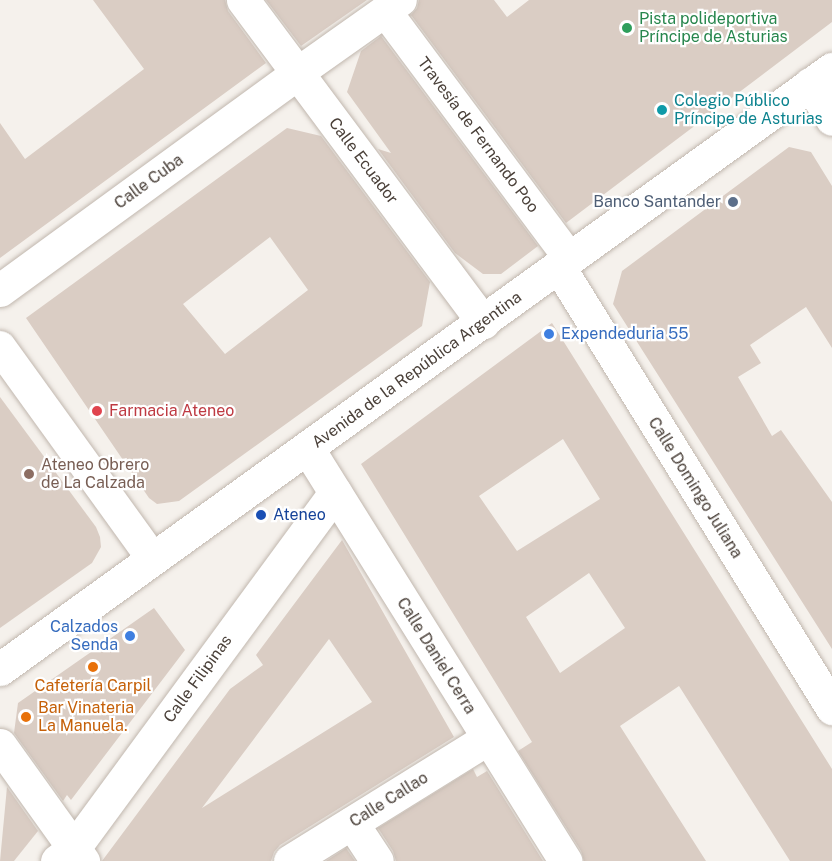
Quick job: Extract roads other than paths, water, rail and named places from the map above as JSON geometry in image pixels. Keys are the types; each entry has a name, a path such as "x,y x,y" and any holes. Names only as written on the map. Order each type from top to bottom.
{"street":[{"name":"Calle Ecuador","path":"243,0 483,322"},
{"path":"298,74 394,6"},
{"name":"Travesía de Fernando Poo","path":"394,6 564,263"},
{"name":"Calle Cuba","path":"0,290 298,74"},
{"path":"821,76 832,119"},
{"name":"Avenida de la República Argentina","path":"0,669 308,449 821,76"},
{"name":"Calle Domingo Juliana","path":"564,263 832,708"},
{"path":"0,347 143,545"},
{"name":"Calle Daniel Cerra","path":"308,449 565,861"},
{"name":"Calle Filipinas","path":"71,858 335,493"},
{"name":"Calle Callao","path":"290,861 488,738"},
{"path":"0,745 71,858"},
{"path":"352,823 377,861"}],"place":[{"name":"Pista polideportiva Príncipe de Asturias","path":"627,28"},
{"name":"Colegio Público Príncipe de Asturias","path":"662,110"},
{"name":"Banco Santander","path":"733,202"},
{"name":"Expendeduria 55","path":"549,334"},
{"name":"Farmacia Ateneo","path":"97,411"},
{"name":"Ateneo Obrero de La Calzada","path":"29,474"},
{"name":"Ateneo","path":"261,515"},
{"name":"Calzados Senda","path":"130,636"},
{"name":"Cafetería Carpil","path":"93,667"},
{"name":"Bar Vinateria La Manuela.","path":"26,717"}]}
